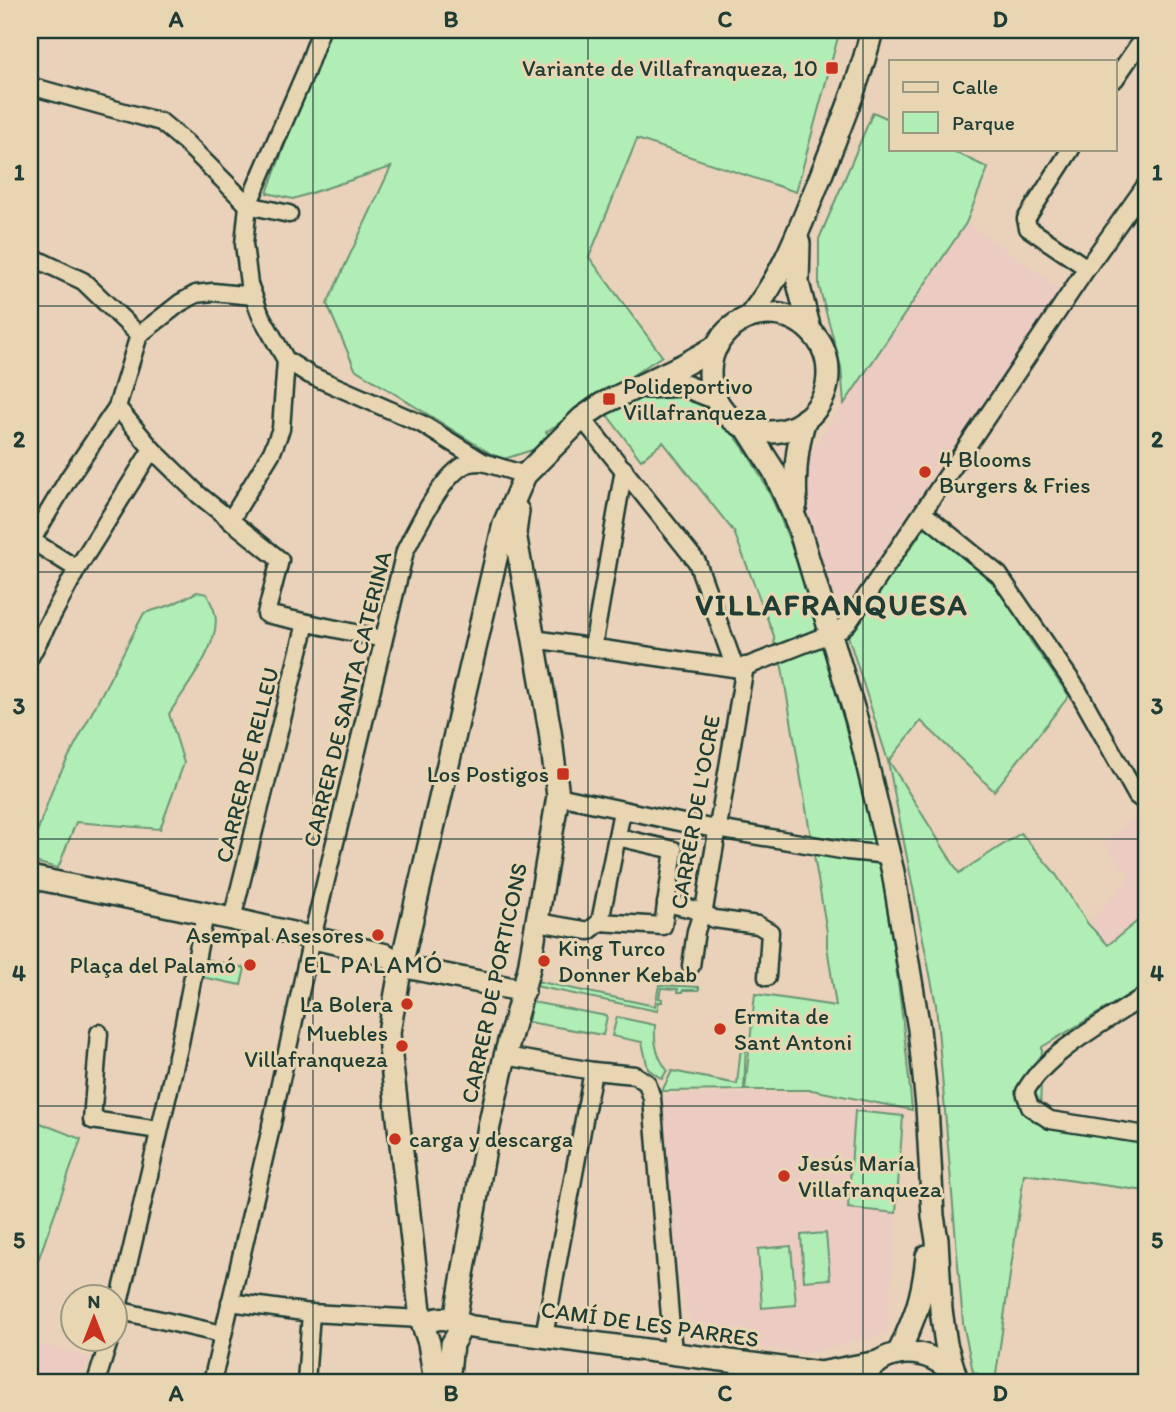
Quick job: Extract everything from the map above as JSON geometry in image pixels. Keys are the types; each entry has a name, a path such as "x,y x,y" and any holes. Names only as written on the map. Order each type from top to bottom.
{"street":[{"path":"321,30 248,205 244,244 253,296 271,336 286,360 310,375 405,416 522,483"},
{"path":"872,30 855,90 800,232 770,290 749,317 730,329 717,346 710,372 716,398 729,415 746,427 774,471 798,525 867,759 889,855 919,1029 941,1310 946,1344 958,1378"},
{"path":"1116,78 1146,34"},
{"path":"30,86 161,122 248,205 289,214"},
{"path":"1070,150 1026,219 1028,228 1087,268"},
{"path":"534,639 740,667 832,635 848,623 1146,185"},
{"path":"746,427 783,430 805,419 821,400 828,375 824,351 810,330 798,283 800,232"},
{"path":"30,256 83,281 139,335"},
{"path":"77,569 31,542 68,479 117,407 139,335 196,294 213,292 253,296"},
{"path":"749,317 781,315 792,318 810,330"},
{"path":"435,1382 424,1329 389,1032 401,967 504,524 522,483 582,418 602,404 717,346"},
{"path":"230,521 272,452 281,429 286,360"},
{"path":"285,390 310,375"},
{"path":"638,388 682,385 716,398"},
{"path":"117,407 152,449 199,495 281,560 265,614 383,639"},
{"name":"CARRER DE L'OCRE","path":"582,418 697,562 740,667 705,904 701,911 691,966"},
{"path":"798,525 795,467 805,419"},
{"path":"447,440 455,472 465,464 484,462"},
{"path":"30,657 77,569 152,449"},
{"path":"593,647 624,469"},
{"name":"CARRER DE SANTA CATERINA","path":"212,1382 312,938 405,551 428,507 455,472"},
{"name":"CARRER DE PORTICONS","path":"448,1382 460,1331 476,1194 505,1056 524,991 558,796 550,731 515,533 522,483"},
{"path":"923,513 999,575 1077,689 1138,796 1146,803"},
{"path":"495,566 522,567"},
{"name":"CARRER DE RELLEU","path":"232,919 306,623"},
{"path":"558,796 716,829 848,851 889,855"},
{"path":"538,922 589,931 600,922 622,811"},
{"path":"600,922 663,926 674,850 617,837"},
{"path":"30,877 232,919 386,956 401,967 524,991"},
{"path":"666,903 701,911 714,919 758,925 770,932 767,977"},
{"path":"123,1282 180,1043 205,914"},
{"path":"1146,995 1055,1056 1039,1070 1025,1092 1030,1107 1050,1120 1146,1135"},
{"path":"99,1033 92,1120 159,1130"},
{"path":"505,1056 593,1071 635,1074 647,1083 652,1098 673,1353"},
{"path":"544,1336 593,1071"},
{"path":"898,1354 919,1307 933,1216"},
{"path":"230,1302 424,1329"},
{"path":"306,1382 311,1313"},
{"path":"130,1316 222,1334"},
{"name":"CAMÍ DE LES PARRES","path":"424,1329 435,1346 460,1331 544,1336 673,1353 827,1378 878,1362"},
{"path":"96,1382 106,1352"},
{"path":"859,1382 878,1362 898,1354 914,1353 943,1363 958,1378"}],"shaded area":[{"path":"966,223 1061,289 837,616 804,510 809,455"},
{"path":"1143,812 1146,815 1146,914 1109,946 1088,924 1130,877 1104,843"},
{"name":"Jesús María Villafranqueza","path":"816,1094 905,1110 887,1333 808,1353 766,1348 698,1332 690,1317 678,1272 662,1096"},
{"path":"30,1300 39,1304 30,1336"},
{"path":"30,1336 35,1343 60,1350 60,1352 92,1358 75,1382 30,1382"}],"green space":[{"path":"328,30 840,30 796,192 637,139 589,257 662,356 546,432 557,442 501,460 355,369 327,304 391,167 293,199 267,193"},
{"path":"873,112 889,119 889,150 951,150 988,168 966,223 844,404 841,367 819,286 819,239"},
{"path":"645,393 671,395 695,401 710,410 730,430 765,484 792,547 855,762 878,857 897,971 912,1110 812,1090 745,1090 755,994 836,1006 827,932 782,667 775,654 774,636 734,532 663,442 641,460 605,412"},
{"path":"929,522 995,577 1030,640 1069,696 994,791 921,721 889,761 959,873 1021,833 1055,873 1088,924 1108,945 1146,914 1146,984 1042,1047 1040,1113 1146,1133 1146,1191 1024,1174 995,1382 973,1372 963,1323 936,1005 888,761 848,636"},
{"path":"197,592 207,594 214,611 216,626 200,666 169,714 184,763 160,829 76,822 58,868 30,861 30,852 54,785 144,613 171,605"},
{"path":"205,959 245,968 241,985 201,977"},
{"path":"536,981 655,1006 659,985 699,987 699,990 678,992 678,989 661,988 659,998 662,1002 659,1002 657,1011 535,986"},
{"path":"532,1002 607,1016 603,1035 528,1022"},
{"path":"617,1017 655,1025 656,1049 667,1070 662,1079 648,1069 642,1042 612,1036"},
{"path":"746,1046 744,1090 662,1091 672,1071 737,1084 741,1047"},
{"path":"855,1111 903,1116 896,1213 848,1208"},
{"path":"30,1119 81,1139 30,1283"},
{"path":"826,1233 830,1279 804,1281 801,1235"},
{"path":"791,1246 796,1305 762,1308 758,1249"}],"place":[{"name":"Variante de Villafranqueza, 10","path":"832,68"},
{"name":"Polideportivo Villafranqueza","path":"609,399"},
{"name":"4 Blooms Burgers & Fries","path":"925,472"},
{"name":"Los Postigos","path":"563,774"},
{"name":"Asempal Asesores","path":"378,935"},
{"name":"King Turco Donner Kebab","path":"544,961"},
{"name":"Plaça del Palamó","path":"250,965"},
{"name":"La Bolera","path":"407,1004"},
{"name":"Ermita de Sant Antoni","path":"720,1029"},
{"name":"Muebles Villafranqueza","path":"402,1046"},
{"name":"carga y descarga","path":"395,1139"},
{"name":"Jesús María Villafranqueza","path":"784,1176"}],"district":[{"name":"VILLAFRANQUESA","path":"832,605"},
{"name":"EL PALAMÓ","path":"374,965"}]}
